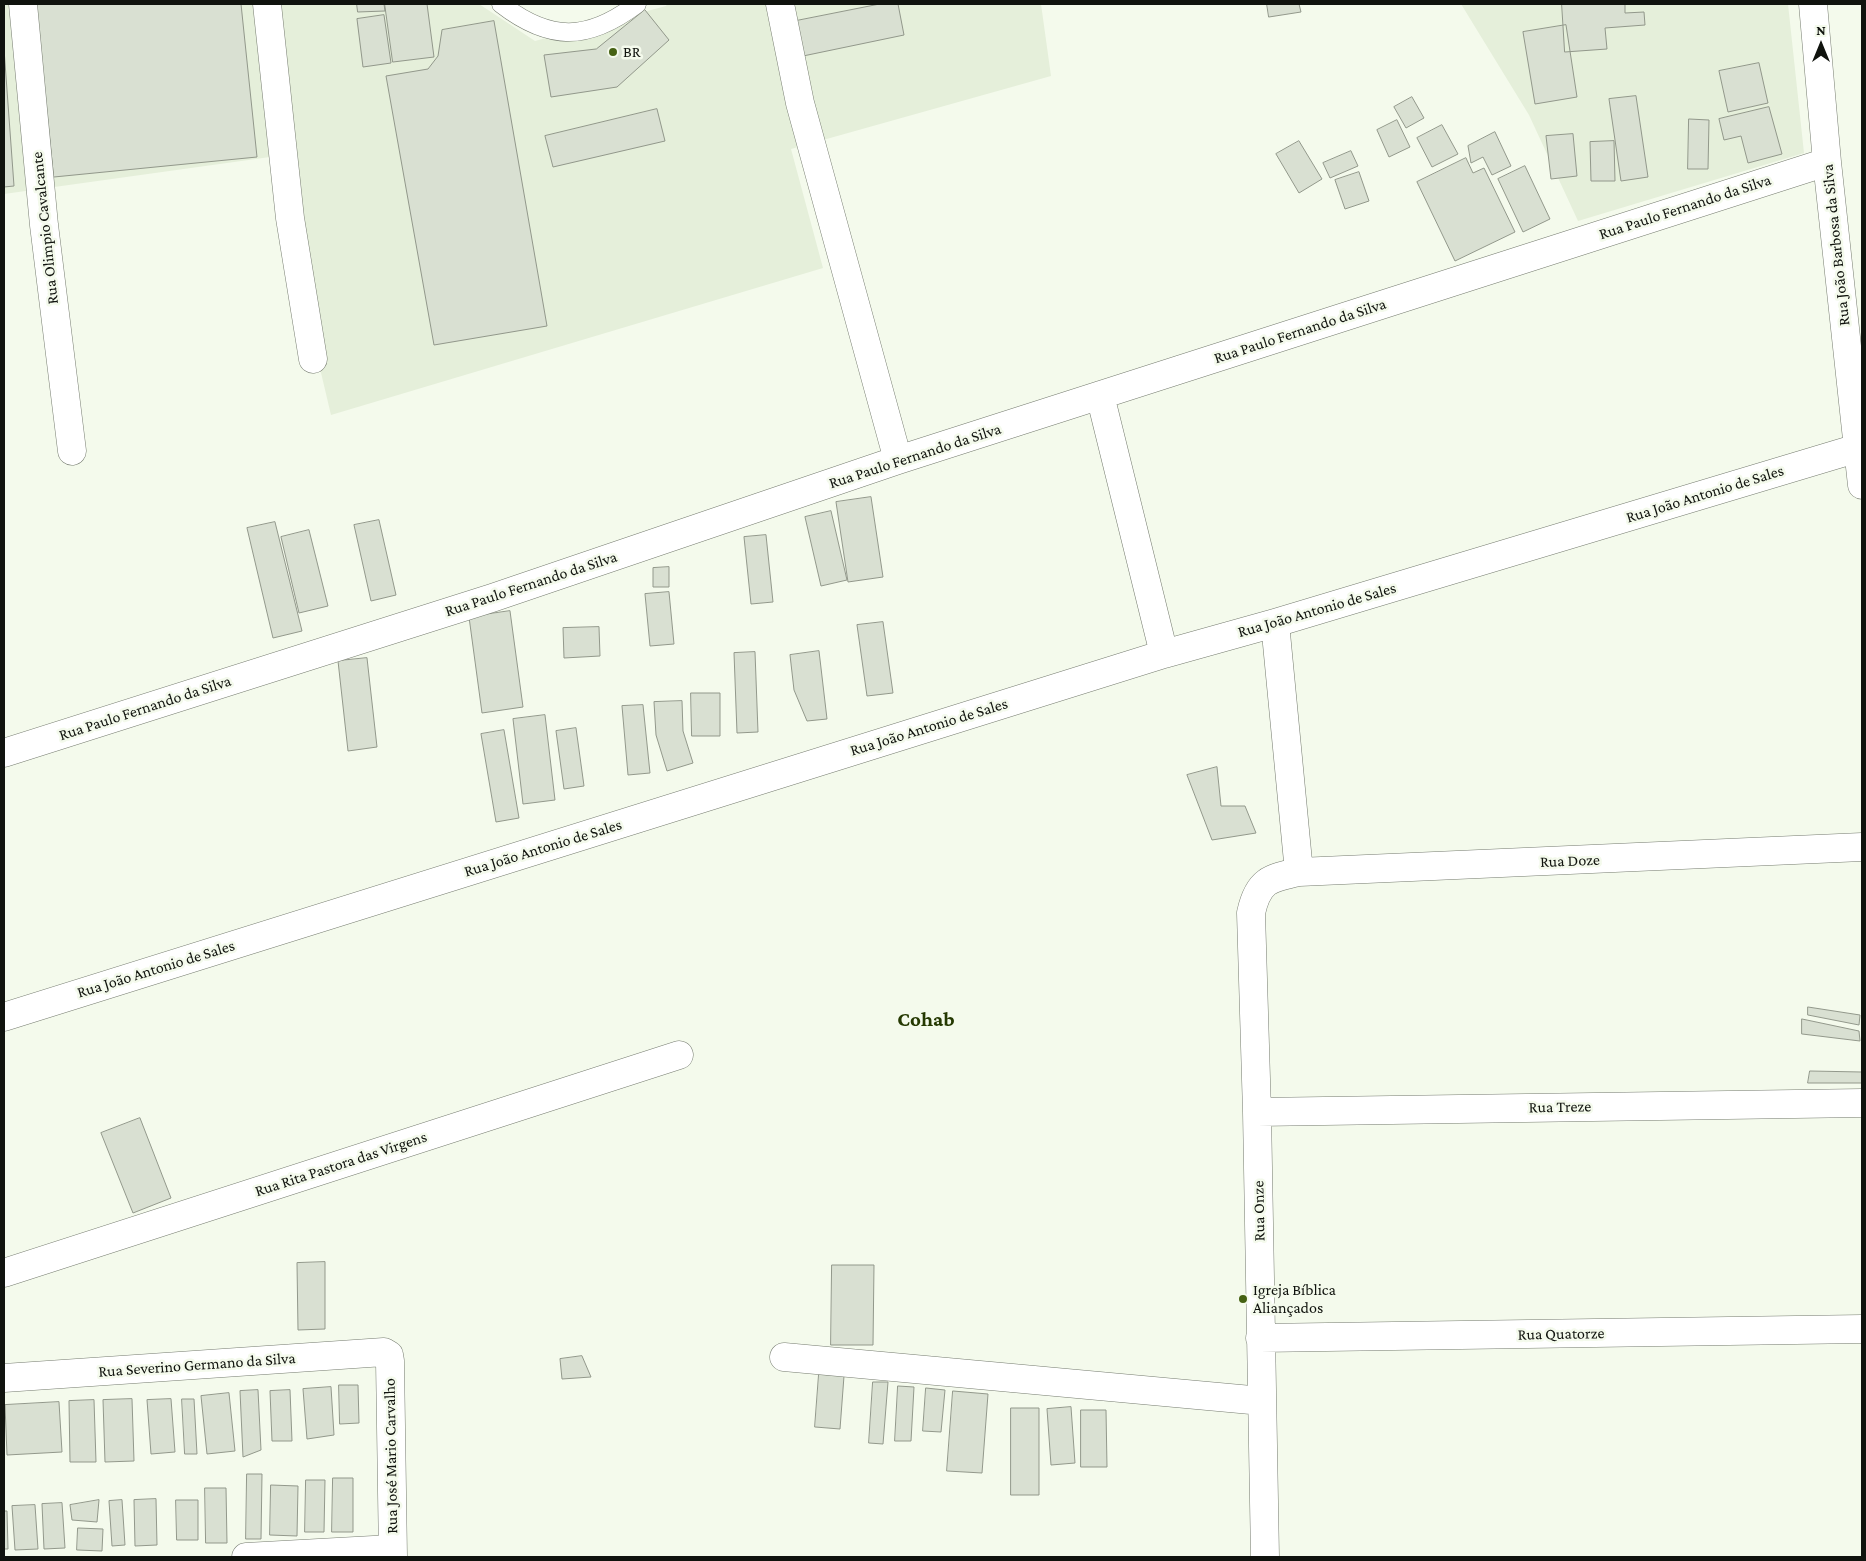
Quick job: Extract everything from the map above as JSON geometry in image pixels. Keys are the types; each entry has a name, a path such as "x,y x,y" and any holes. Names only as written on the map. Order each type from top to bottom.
{"street":[{"name":"Rua Olimpio Cavalcante","path":"23,4 44,225 72,451"},
{"path":"267,4 290,218 313,359"},
{"path":"780,4 800,103 898,460"},
{"name":"Rua João Barbosa da Silva","path":"1813,4 1827,162 1862,485"},
{"name":"Rua Paulo Fernando da Silva","path":"4,753 492,598 898,460 1827,162"},
{"path":"1100,395 1164,654"},
{"name":"Rua João Antonio de Sales","path":"4,1017 1164,654 1275,623 1858,448"},
{"path":"1275,623 1288,874"},
{"name":"Rua Doze","path":"1288,874 1862,847"},
{"name":"Rua Onze","path":"1265,1557 1257,1112 1251,913 1255,897 1263,884 1288,874"},
{"name":"Rua Rita Pastora das Virgens","path":"4,1273 678,1056"},
{"name":"Rua Treze","path":"1257,1112 1862,1103"},
{"name":"Rua Quatorze","path":"1260,1338 1862,1329"},
{"name":"Rua Severino Germano da Silva","path":"4,1378 380,1352 389,1355"},
{"name":"Rua José Mario Carvalho","path":"389,1355 392,1553"},
{"path":"784,1357 1262,1401"},
{"path":"246,1557 392,1553"}],"lane":[{"path":"501,4 524,19 550,31 580,32 606,24 637,4"}],"shaded area":[{"path":"4,4 479,4 535,41 666,6 667,4 1041,4 1051,76 791,149 823,268 331,415 270,157 4,194"},
{"path":"1461,4 1788,4 1804,153 1578,221 1529,115"}],"building":[{"path":"36,4 241,4 257,157 54,177"},
{"path":"357,4 384,4 385,11 358,12"},
{"path":"385,4 427,4 434,57 393,62"},
{"path":"880,4 898,4 904,35 803,56 796,21"},
{"path":"1267,4 1299,4 1301,12 1269,17"},
{"path":"1562,4 1625,4 1625,13 1644,12 1645,25 1605,28 1607,49 1565,52"},
{"name":"BR","path":"645,10 669,40 617,87 551,97 544,55 596,49"},
{"path":"384,15 391,63 363,67 357,19"},
{"path":"494,21 547,326 434,345 386,76 428,69 438,56 442,30"},
{"path":"1566,25 1577,97 1535,104 1523,32"},
{"path":"4,49 14,186 4,187"},
{"path":"1759,63 1768,103 1728,112 1719,71"},
{"path":"1636,96 1648,177 1621,181 1609,99"},
{"path":"1412,97 1424,118 1406,128 1394,107"},
{"path":"1769,107 1782,154 1748,163 1741,136 1724,140 1719,119"},
{"path":"657,109 665,141 553,167 545,136"},
{"path":"1689,119 1709,120 1708,169 1688,169"},
{"path":"1397,120 1410,147 1389,157 1377,130"},
{"path":"1442,125 1458,154 1432,167 1417,138"},
{"path":"1495,132 1511,166 1492,175 1483,157 1471,163 1468,146"},
{"path":"1573,134 1577,176 1551,179 1546,136"},
{"path":"1299,141 1322,179 1299,193 1276,154"},
{"path":"1614,141 1615,181 1591,181 1590,142"},
{"path":"1351,151 1358,166 1330,178 1323,163"},
{"path":"1466,158 1473,173 1484,168 1515,232 1455,261 1417,182"},
{"path":"1525,166 1550,219 1523,232 1498,179"},
{"path":"1359,172 1369,201 1345,209 1335,180"},
{"path":"871,497 883,577 848,582 836,502"},
{"path":"831,511 847,580 821,586 805,517"},
{"path":"379,520 396,595 371,601 354,525"},
{"path":"275,522 302,631 273,638 247,528"},
{"path":"309,530 328,606 299,613 281,537"},
{"path":"766,535 773,602 751,604 744,537"},
{"path":"669,567 669,587 653,587 653,568"},
{"path":"669,592 674,644 650,646 645,594"},
{"path":"510,611 523,707 482,713 469,617"},
{"path":"883,622 893,693 867,696 857,625"},
{"path":"599,627 600,656 564,658 563,628"},
{"path":"819,651 827,719 807,721 794,690 790,655"},
{"path":"755,652 758,732 737,733 734,653"},
{"path":"367,658 377,747 348,751 338,661"},
{"path":"691,693 720,693 720,736 692,736"},
{"path":"682,701 683,731 693,763 667,771 656,735 654,702"},
{"path":"643,705 650,773 628,775 622,706"},
{"path":"545,715 555,800 523,804 513,719"},
{"path":"576,728 584,786 564,789 556,731"},
{"path":"504,730 519,818 496,822 481,734"},
{"path":"1217,767 1221,806 1245,806 1256,833 1212,840 1187,775"},
{"path":"1808,1007 1860,1015 1859,1025 1808,1015"},
{"path":"1802,1019 1859,1031 1860,1041 1802,1034"},
{"path":"1810,1071 1862,1072 1862,1083 1808,1083"},
{"path":"140,1118 171,1198 133,1213 101,1133"},
{"path":"325,1262 325,1329 298,1330 297,1263"},
{"path":"832,1265 874,1265 873,1345 831,1345"},
{"path":"582,1356 591,1377 562,1379 560,1359"},
{"path":"819,1374 844,1376 840,1429 815,1427"},
{"path":"873,1382 888,1382 883,1444 869,1443"},
{"path":"339,1385 358,1385 359,1423 340,1424"},
{"path":"898,1386 914,1387 911,1441 895,1441"},
{"path":"331,1387 334,1435 307,1439 303,1389"},
{"path":"926,1388 945,1390 941,1432 923,1431"},
{"path":"258,1390 261,1450 243,1457 240,1391"},
{"path":"290,1390 292,1441 272,1441 270,1391"},
{"path":"953,1391 988,1394 982,1473 947,1471"},
{"path":"229,1393 235,1451 207,1454 201,1396"},
{"path":"132,1399 134,1461 105,1462 103,1400"},
{"path":"171,1399 175,1452 151,1454 147,1400"},
{"path":"182,1399 194,1399 197,1454 185,1454"},
{"path":"94,1400 96,1462 70,1462 69,1401"},
{"path":"59,1402 62,1452 7,1455 5,1405"},
{"path":"1071,1407 1075,1463 1051,1465 1047,1409"},
{"path":"1011,1408 1039,1408 1039,1495 1011,1495"},
{"path":"1081,1410 1106,1410 1107,1467 1081,1467"},
{"path":"247,1474 262,1474 261,1539 246,1539"},
{"path":"333,1478 353,1478 353,1532 332,1532"},
{"path":"306,1480 325,1480 324,1532 305,1532"},
{"path":"271,1485 298,1486 297,1536 270,1535"},
{"path":"205,1488 226,1488 227,1543 206,1543"},
{"path":"156,1499 157,1545 135,1546 134,1500"},
{"path":"99,1500 97,1522 72,1520 70,1505"},
{"path":"122,1500 125,1545 112,1546 109,1501"},
{"path":"176,1500 198,1500 198,1540 177,1540"},
{"path":"62,1503 65,1548 44,1549 42,1504"},
{"path":"35,1505 38,1549 15,1550 12,1506"},
{"path":"4,1511 7,1511 8,1549 4,1549"},
{"path":"78,1528 103,1529 102,1551 77,1550"}],"place":[{"name":"BR","path":"613,52"},
{"name":"Igreja Bíblica Aliançados","path":"1243,1299"}],"district":[{"name":"Cohab","path":"926,1020"}]}
